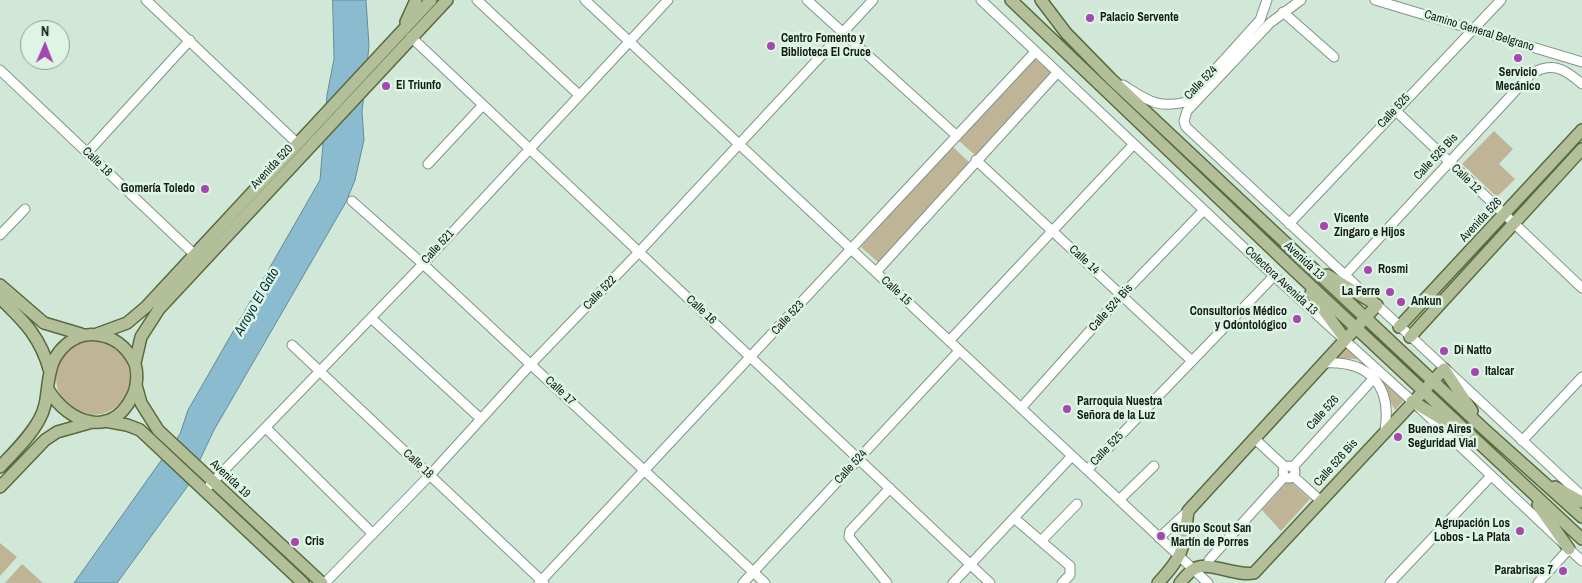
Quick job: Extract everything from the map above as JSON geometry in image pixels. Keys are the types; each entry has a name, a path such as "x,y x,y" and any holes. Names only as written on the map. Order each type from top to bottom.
{"main road":[{"path":"407,34 416,0"},
{"name":"Avenida 520","path":"407,34 431,0"},
{"name":"Avenida 520","path":"97,334 115,328 146,307 322,118 373,70 407,34 447,0"},
{"name":"Avenida 13","path":"1011,0 1295,272 1480,443 1527,490 1582,539"},
{"name":"Avenida 13","path":"1041,0 1066,33 1110,78 1304,262 1582,517"},
{"name":"Avenida 520","path":"135,363 141,337 159,309 321,134 373,70"},
{"name":"Avenida 526","path":"1400,327 1582,130"},
{"path":"1410,337 1582,149"},
{"path":"1158,583 1180,557 1188,511 1377,305 1304,262"},
{"path":"1295,272 1345,339"},
{"path":"0,285 44,323 81,334 97,334 120,344 135,363 136,384 126,407 105,421 89,422 57,432 46,440 0,487"},
{"path":"0,298 26,322 39,341 50,372"},
{"path":"0,467 24,441 40,419 49,391 50,372 56,356 66,344 81,334"},
{"path":"1444,370 1484,429"},
{"name":"Calle 526 Bis","path":"1193,569 1209,567 1246,579 1256,571 1412,401 1444,370"},
{"name":"Avenida 19","path":"136,384 141,403 150,420 200,470 209,487 303,583"},
{"path":"49,391 58,406 72,417 89,422"},
{"path":"1412,401 1480,443"},
{"name":"Avenida 19","path":"105,421 128,425 140,430 192,479 209,487 324,583"},
{"path":"1536,476 1582,502"},
{"path":"1527,490 1569,549"},
{"path":"1180,583 1193,569"}],"street":[{"path":"146,0 298,144"},
{"path":"477,0 578,94"},
{"name":"Calle 15","path":"584,0 1208,583"},
{"name":"Calle 521","path":"209,487 423,264 578,94 668,0"},
{"path":"807,0 957,136"},
{"name":"Calle 522","path":"324,583 430,475 530,364 639,252 873,0"},
{"name":"Colectora Avenida 13","path":"981,0 1274,276 1345,339 1582,561"},
{"name":"Calle 524","path":"1110,78 1150,102 1169,106 1186,102 1260,20 1267,0"},
{"name":"Calle 524","path":"1289,224 1188,130 1184,121 1187,111 1283,12 1301,0"},
{"name":"Camino General Belgrano","path":"1375,0 1582,62"},
{"name":"Calle 525","path":"1289,224 1395,110 1502,0"},
{"path":"1283,12 1334,57"},
{"name":"Calle 16","path":"407,34 990,583"},
{"path":"87,153 190,40"},
{"name":"Calle 523","path":"542,582 1035,52"},
{"name":"Calle 525 Bis","path":"1345,274 1531,74 1552,66 1564,70 1582,84"},
{"name":"Calle 18","path":"0,70 194,254"},
{"path":"876,272 1057,73"},
{"path":"428,164 483,105"},
{"name":"Calle 12","path":"1395,110 1582,288"},
{"path":"949,341 1134,144"},
{"name":"Calle 14","path":"976,160 1192,361"},
{"name":"Calle 17","path":"352,201 423,264 765,583"},
{"path":"0,235 25,208"},
{"name":"Calle 524 Bis","path":"1021,408 1122,295 1204,210"},
{"path":"1289,224 1345,274 1444,370 1582,496"},
{"name":"Calle 525","path":"1087,470 1274,276"},
{"path":"371,318 481,419"},
{"name":"Calle 18","path":"292,345 542,582"},
{"name":"Calle 524","path":"743,583 959,351"},
{"path":"1323,363 1342,362 1352,364 1374,378 1384,393 1387,404 1385,430"},
{"path":"1522,441 1582,377"},
{"name":"Calle 526","path":"1209,567 1209,560 1374,378"},
{"path":"266,428 373,534"},
{"path":"1255,439 1321,501"},
{"name":"Calle 525","path":"953,583 1072,456"},
{"path":"1119,500 1154,466"},
{"path":"1390,583 1491,476"},
{"path":"887,583 849,537 850,531 890,488"},
{"path":"1041,541 1077,504"},
{"path":"1160,538 1188,511"},
{"path":"1014,518 1070,566 1070,574 1062,583"},
{"path":"1538,583 1569,549"}],"shaded area":[{"path":"1034,58 1052,74 976,156 958,140"},
{"path":"1494,131 1513,149 1499,164 1515,179 1497,197 1462,164"},
{"path":"951,145 969,162 879,263 861,247"},
{"path":"86,341 100,341 114,347 124,357 130,371 130,385 124,399 114,409 100,415 86,415 72,409 62,399 56,385 56,371 62,357 72,347"},
{"path":"1345,346 1404,400 1395,410 1377,378 1357,359 1334,358"},
{"path":"1289,480 1310,499 1281,531 1262,510"},
{"path":"0,543 17,557 0,576"},
{"path":"22,564 43,583 5,583"}],"water":[{"name":"Arroyo El Gato","path":"333,0 366,0 369,46 362,112 364,140 355,180 346,202 214,430 187,487 117,583 74,583 180,434 188,410 320,180 327,95 334,59"}],"place":[{"name":"Palacio Servente","path":"1090,18"},
{"name":"Centro Fomento y Biblioteca El Cruce","path":"771,46"},
{"name":"Servicio Mecánico","path":"1518,58"},
{"name":"El Triunfo","path":"386,86"},
{"name":"Gomería Toledo","path":"205,189"},
{"name":"Vicente Zingaro e Hijos","path":"1324,226"},
{"name":"Rosmi","path":"1368,270"},
{"name":"La Ferre","path":"1390,292"},
{"name":"Ankun","path":"1401,302"},
{"name":"Consultorios Médico y Odontológico","path":"1297,319"},
{"name":"Di Natto","path":"1444,351"},
{"name":"Italcar","path":"1475,372"},
{"name":"Parroquia Nuestra Señora de la Luz","path":"1067,409"},
{"name":"Buenos Aires Seguridad Vial","path":"1398,437"},
{"name":"Agrupación Los Lobos - La Plata","path":"1520,531"},
{"name":"Grupo Scout San Martín de Porres","path":"1161,536"},
{"name":"Cris","path":"295,542"},
{"name":"Parabrisas 7","path":"1563,571"}]}
